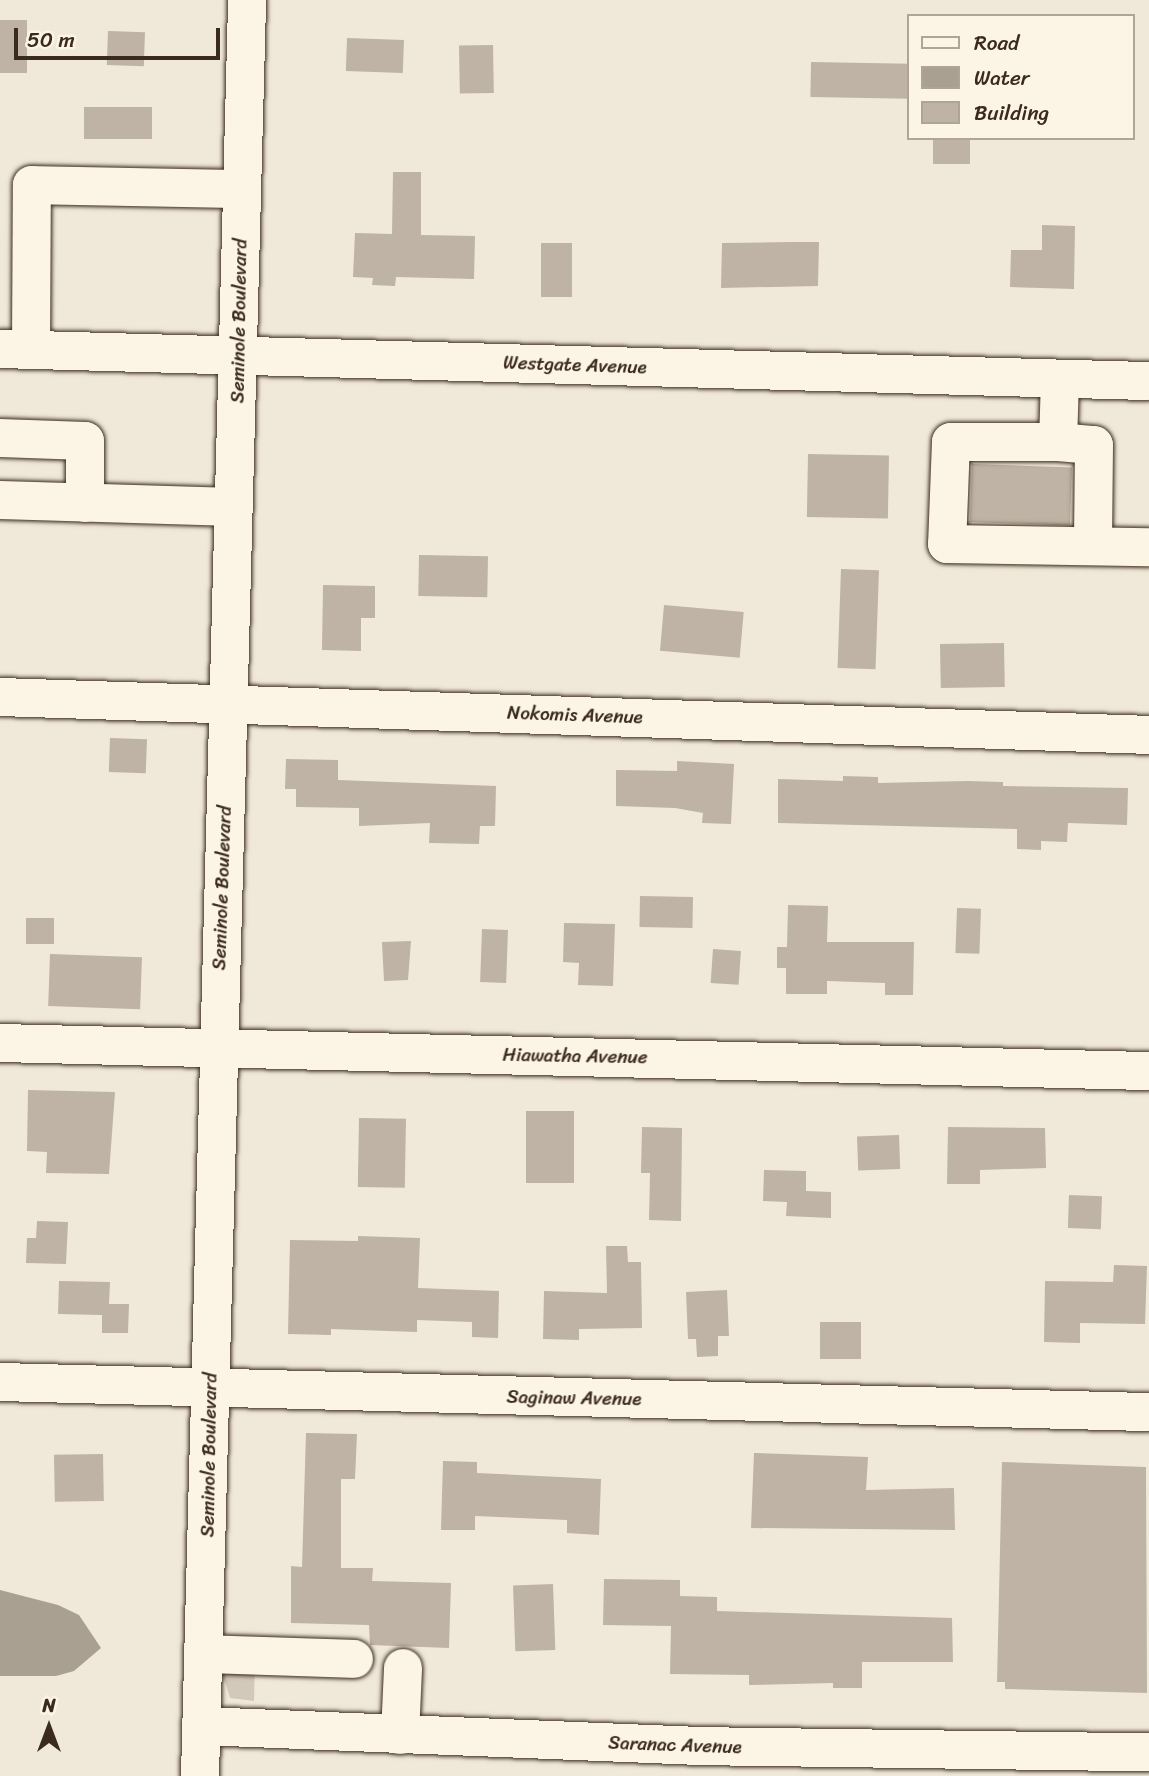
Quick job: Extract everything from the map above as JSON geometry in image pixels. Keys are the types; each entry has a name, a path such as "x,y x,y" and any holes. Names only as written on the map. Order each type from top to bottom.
{"street":[{"name":"Seminole Boulevard","path":"200,1776 217,1047 229,703 247,0"},
{"path":"15,349 32,185 242,189"},
{"name":"Westgate Avenue","path":"15,349 1149,381"},
{"path":"1058,442 1060,379"},
{"path":"0,438 85,440 85,503"},
{"path":"1093,546 1094,445 1058,442 951,442 947,544 1149,547"},
{"path":"0,500 234,507"},
{"name":"Nokomis Avenue","path":"0,697 1149,735"},
{"name":"Hiawatha Avenue","path":"0,1042 1149,1071"},
{"name":"Saginaw Avenue","path":"0,1382 1149,1412"},
{"path":"204,1654 354,1659"},
{"path":"400,1735 403,1668"},
{"name":"Saranac Avenue","path":"202,1726 693,1746 1149,1752"}],"shaded area":[{"path":"255,1660 254,1701 230,1698 221,1668"}],"water":[{"path":"0,1590 58,1605 79,1615 101,1648 74,1671 56,1676 0,1676"}],"building":[{"path":"0,20 27,20 27,73 0,73"},
{"path":"108,31 145,32 144,66 107,65"},
{"path":"347,38 404,40 403,73 346,71"},
{"path":"493,45 494,93 460,94 459,46"},
{"path":"811,62 908,64 908,99 810,97"},
{"path":"84,107 152,107 152,139 84,139"},
{"path":"933,140 970,140 970,164 933,164"},
{"path":"393,172 421,172 421,235 475,236 474,279 396,277 395,286 372,285 373,278 353,277 355,233 392,234"},
{"path":"1042,225 1075,226 1074,289 1010,287 1011,250 1042,250"},
{"path":"819,242 818,286 721,288 722,243"},
{"path":"541,243 572,243 572,297 541,297"},
{"path":"808,454 889,455 888,518 807,517"},
{"path":"972,464 1072,467 1070,525 970,522"},
{"path":"419,555 488,556 487,597 418,596"},
{"path":"841,569 879,570 876,669 838,668"},
{"path":"323,585 375,586 375,618 361,618 361,651 322,650"},
{"path":"664,605 744,612 740,658 660,651"},
{"path":"1004,643 1005,687 941,688 940,644"},
{"path":"110,738 147,739 146,773 109,772"},
{"path":"286,759 338,760 338,780 496,786 495,826 480,826 479,844 429,843 430,823 359,826 359,808 296,807 296,789 285,789"},
{"path":"677,761 734,764 731,824 702,823 703,813 675,808 616,806 616,770 677,771"},
{"path":"843,776 878,777 878,783 967,781 1003,782 1003,786 1128,788 1127,825 1068,823 1067,842 1041,841 1041,850 1017,849 1017,829 778,823 778,779 843,781"},
{"path":"640,896 693,897 692,928 639,927"},
{"path":"788,905 828,906 827,942 914,942 913,995 885,995 885,983 827,981 827,994 786,994 786,968 777,968 777,947 787,947"},
{"path":"957,908 981,909 979,954 955,953"},
{"path":"26,918 54,918 54,944 26,944"},
{"path":"564,923 615,924 613,986 578,985 579,963 563,962"},
{"path":"482,929 508,930 506,983 480,982"},
{"path":"411,941 408,980 384,981 382,942"},
{"path":"713,949 741,951 739,985 711,983"},
{"path":"50,954 142,957 140,1009 48,1006"},
{"path":"28,1090 115,1092 109,1174 46,1173 47,1152 27,1151"},
{"path":"526,1111 574,1111 574,1183 526,1183"},
{"path":"359,1118 406,1119 405,1188 358,1187"},
{"path":"642,1127 682,1128 681,1221 649,1220 650,1173 641,1173"},
{"path":"948,1127 1045,1128 1046,1168 980,1170 980,1184 947,1184"},
{"path":"899,1135 900,1169 858,1170 857,1136"},
{"path":"764,1170 806,1171 806,1191 831,1192 831,1218 786,1216 787,1202 763,1201"},
{"path":"1069,1195 1102,1196 1101,1229 1068,1228"},
{"path":"37,1221 68,1222 66,1264 26,1263 27,1238 36,1238"},
{"path":"358,1236 420,1238 418,1288 499,1291 498,1338 472,1337 472,1322 417,1320 417,1332 331,1329 331,1335 288,1334 290,1240 358,1241"},
{"path":"606,1246 627,1246 628,1262 641,1262 642,1328 579,1329 579,1340 543,1339 544,1291 607,1293"},
{"path":"1114,1265 1147,1266 1145,1324 1080,1323 1080,1343 1044,1342 1045,1281 1113,1282"},
{"path":"59,1281 110,1282 109,1304 129,1304 128,1333 102,1333 102,1315 58,1314"},
{"path":"727,1290 729,1336 718,1336 718,1356 697,1357 696,1339 688,1339 686,1292"},
{"path":"820,1322 861,1322 861,1359 820,1359"},
{"path":"306,1433 357,1434 355,1479 341,1479 341,1568 373,1568 372,1581 451,1583 449,1648 370,1645 369,1625 291,1623 291,1566 302,1567"},
{"path":"754,1453 868,1457 866,1490 954,1488 955,1530 751,1528"},
{"path":"103,1454 104,1501 55,1502 54,1455"},
{"path":"443,1461 477,1462 477,1473 601,1479 599,1535 567,1533 567,1520 475,1516 475,1530 441,1530"},
{"path":"1002,1462 1146,1467 1147,1693 1005,1689 1005,1682 997,1682"},
{"path":"604,1579 680,1580 680,1596 717,1597 717,1611 952,1618 953,1662 862,1662 862,1688 833,1688 833,1683 749,1685 749,1675 670,1674 671,1626 603,1625"},
{"path":"553,1584 555,1650 515,1651 513,1585"}]}
